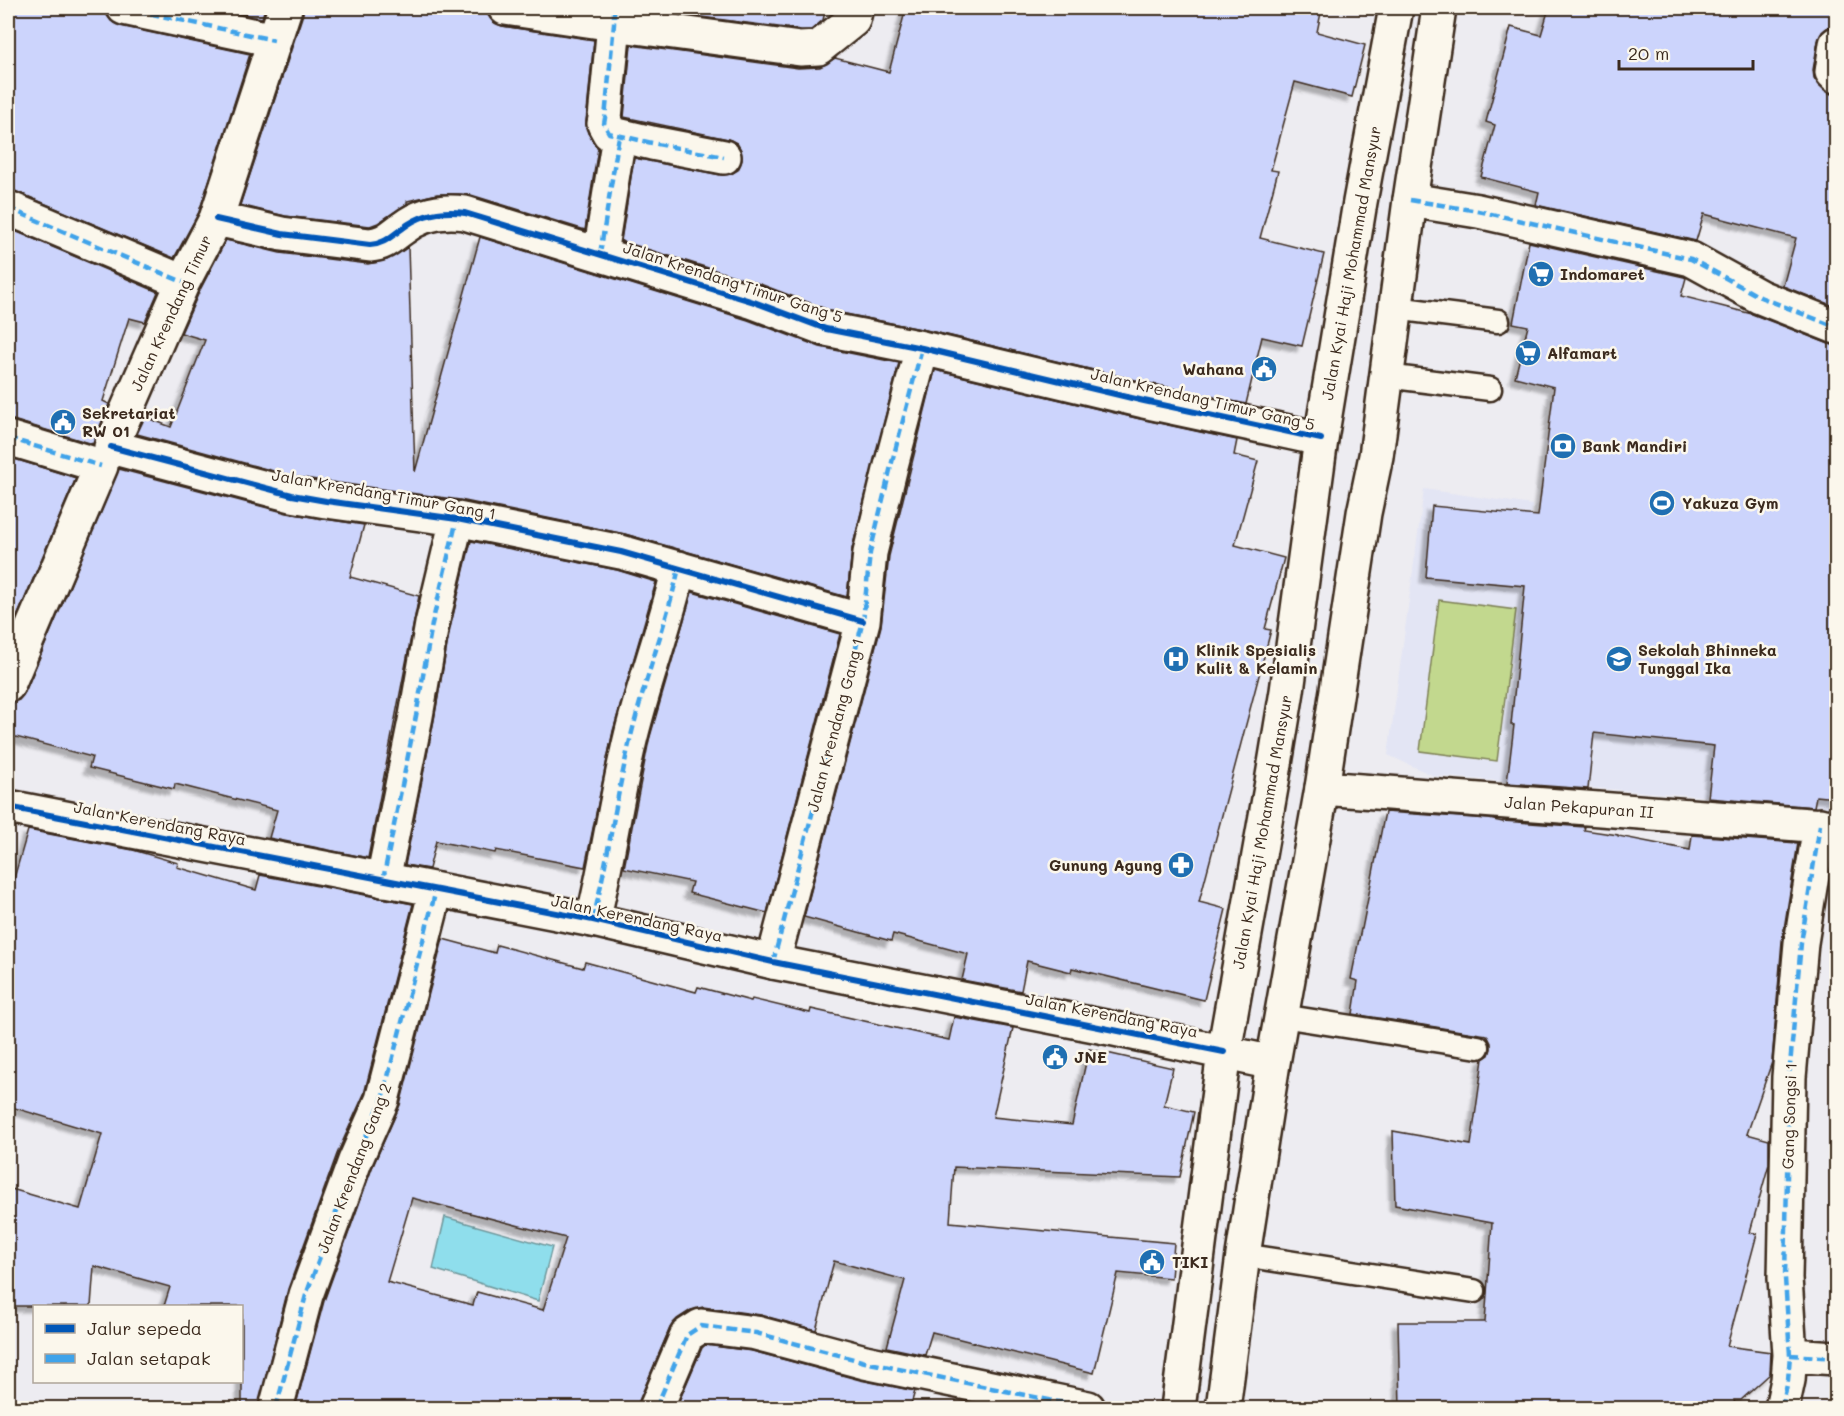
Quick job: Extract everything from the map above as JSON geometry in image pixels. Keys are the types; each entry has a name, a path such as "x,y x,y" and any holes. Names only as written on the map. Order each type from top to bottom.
{"street":[{"path":"124,8 274,40"},
{"name":"Jalan Krendang Timur","path":"8,685 183,282 216,219 285,8"},
{"path":"505,8 614,16 800,49 818,48 853,20 856,8"},
{"name":"Jalan Kyai Haji Mohammad Mansyur","path":"1178,1408 1224,1052 1272,782 1321,439 1360,202 1396,8"},
{"path":"1223,1408 1243,1255 1273,1063 1322,788 1364,513 1376,456 1410,200 1439,8"},
{"path":"614,16 604,124 609,133 724,157"},
{"path":"1836,44 1832,72 1836,76"},
{"path":"600,254 619,136"},
{"path":"1410,200 1478,211 1691,259 1760,297 1836,327"},
{"path":"8,208 183,282"},
{"name":"Jalan Krendang Timur Gang 5","path":"216,219 282,234 370,245 380,244 425,215 449,211 465,213 754,302 826,329 922,348 1144,401 1321,439"},
{"name":"Jalan Krendang Gang 1","path":"773,962 863,621 870,553 922,348"},
{"name":"Jalan Krendang Timur Gang 1","path":"8,438 292,495 457,519 621,552 863,621"},
{"path":"1312,507 1364,513"},
{"path":"383,880 432,624 457,519"},
{"path":"593,920 605,873 617,796 631,736 642,692 670,607 679,568"},
{"name":"Jalan Pekapuran II","path":"1272,782 1322,788 1828,826"},
{"name":"Jalan Kerendang Raya","path":"8,807 593,920 773,962 1273,1063"},
{"name":"Gang Songsi 1","path":"1782,1408 1790,1355 1785,1278 1789,1077 1802,944 1828,826"},
{"name":"Jalan Krendang Gang 2","path":"276,1408 306,1295 355,1161 382,1100 436,890"},
{"path":"656,1408 687,1335 701,1326 756,1333 865,1362 1088,1408"},
{"path":"1790,1355 1836,1358"}],"lane":[{"path":"1395,308 1498,321"},
{"path":"1386,376 1490,389"},
{"path":"1282,1016 1478,1047"},
{"path":"1243,1255 1474,1291"}],"shaded area":[{"name":"Sekolah Bhinneka Tunggal Ika","path":"1424,489 1532,505 1531,527 1704,550 1836,564 1836,810 1701,796 1434,776 1388,755"}],"green space":[{"path":"1439,600 1516,610 1497,761 1420,751"}],"water":[{"path":"445,1217 552,1247 538,1301 433,1269"}],"building":[{"path":"8,8 106,9 106,14 111,21 120,26 250,54 199,212 174,258 8,190"},
{"path":"247,8 265,8 262,18 245,15"},
{"path":"303,8 487,8 488,15 493,22 502,26 594,40 586,122 588,133 598,148 585,230 471,195 459,194 437,194 407,201 407,204 370,226 285,216 240,205 303,14"},
{"path":"633,8 826,8 823,20 811,30 801,30"},
{"path":"906,8 1322,8 1317,32 1365,45 1352,97 1295,82 1271,170 1278,171 1260,238 1324,254 1302,346 1262,337 1246,404 926,330 831,311 760,284 621,241 634,158 721,175 731,174 738,170 742,160 741,150 737,143 728,139 624,117 631,45 798,68 820,67 835,58 889,72"},
{"path":"1549,8 1836,8 1835,26 1828,27 1822,32 1818,41 1813,70 1814,78 1819,85 1831,94 1836,94 1836,307 1783,286 1796,238 1704,214 1696,241 1536,205 1539,192 1481,177 1495,125 1486,122 1511,27 1541,35"},
{"path":"8,228 158,292 145,322 129,318 103,401 109,404 93,444 8,420"},
{"path":"480,237 748,320 820,347 899,363 852,549 847,597 625,534 460,500 296,477 137,434 145,417 171,427 205,340 181,333 226,240 280,253 368,264 387,260 408,247 415,472"},
{"path":"1529,242 1684,277 1686,278 1681,296 1752,314 1836,345 1836,798 1816,796 1814,807 1708,798 1714,746 1594,733 1588,789 1507,783 1525,586 1426,577 1432,506 1538,516 1554,387 1515,377 1528,326 1513,323"},
{"path":"935,370 1237,440 1234,455 1258,461 1235,545 1284,558 1265,629 1271,630 1199,902 1226,909 1204,1000 1072,968 1071,972 1027,961 1021,991 962,980 968,954 893,934 891,941 804,917 881,626 889,556"},
{"path":"8,457 76,478 8,638"},
{"path":"119,469 287,513 364,525 350,577 419,596 368,858 269,838 277,810 175,784 174,789 89,768 92,757 8,735 8,703 19,700 25,692"},
{"path":"471,541 617,570 656,582 613,731 585,867 436,841 429,869 405,865 450,628"},
{"path":"692,592 840,634 767,913 689,893 692,882 624,868 649,740"},
{"path":"1385,812 1585,827 1584,830 1690,850 1692,835 1798,843 1782,941 1772,1062 1747,1134 1769,1140 1769,1164 1750,1232 1757,1234 1727,1346 1771,1352 1770,1374 1741,1400 1734,1400 1736,1408 1400,1408 1398,1322 1485,1322 1492,1223 1395,1205 1393,1131 1471,1145 1483,1059 1489,1055 1491,1043 1487,1035 1353,1014 1358,981 1351,979"},
{"path":"28,830 133,850 178,863 177,867 256,890 260,875 413,904 364,1094 337,1154 288,1289 258,1408 242,1408 243,1305 164,1305 170,1287 94,1266 91,1305 8,1306 8,1188 80,1209 102,1134 8,1106 8,899"},
{"path":"443,939 495,953 497,945 583,968 585,962 696,992 698,987 751,1001 752,999 810,1013 811,1009 949,1040 954,1017 1013,1028 993,1117 1072,1125 1089,1049 1173,1068 1164,1105 1194,1112 1180,1177 954,1167 950,1222 1174,1243 1171,1278 1118,1273 1094,1373 932,1332 925,1355 887,1347 905,1280 834,1261 816,1330 761,1315 703,1307 691,1310 677,1319 670,1328 638,1408 295,1408 324,1301 372,1168 400,1105","holes":["412,1198 566,1238 543,1310 477,1292 473,1305 387,1282"]},
{"path":"705,1345 752,1351 860,1380 915,1391 910,1408 676,1408"}],"marked path":[{"path":"124,8 274,40"},
{"path":"614,8 604,124 609,133 724,157"},
{"path":"600,254 619,136"},
{"path":"1410,200 1478,211 1691,259 1760,297 1836,327"},
{"path":"8,208 183,282"},
{"path":"773,962 863,621 870,553 922,348"},
{"path":"8,438 101,466"},
{"path":"383,880 432,624 457,519"},
{"path":"593,920 631,736 679,568"},
{"path":"1782,1408 1790,1355 1785,1278 1789,1077 1801,943 1820,825"},
{"path":"276,1408 306,1295 355,1161 382,1100 436,890"},
{"path":"656,1408 687,1335 701,1326 756,1333 865,1362 1088,1408"},
{"path":"1790,1355 1836,1358"}],"cycle path":[{"path":"216,219 282,234 370,245 384,241 410,223 425,216 449,212 465,213 754,302 826,329 922,348 1144,401 1321,439"},
{"path":"111,447 292,495 457,519 621,552 863,621"},
{"path":"8,807 593,920 773,962 1224,1052"}],"place":[{"name":"Indomaret","path":"1541,274"},
{"name":"Alfamart","path":"1528,353"},
{"name":"Wahana","path":"1264,369"},
{"name":"Sekretariat RW 01","path":"63,422"},
{"name":"Bank Mandiri","path":"1563,446"},
{"name":"Yakuza Gym","path":"1662,503"},
{"name":"Klinik Spesialis Kulit & Kelamin","path":"1176,659"},
{"name":"Sekolah Bhinneka Tunggal Ika","path":"1619,659"},
{"name":"Gunung Agung","path":"1181,865"},
{"name":"JNE","path":"1055,1057"},
{"name":"TIKI","path":"1152,1262"}]}
